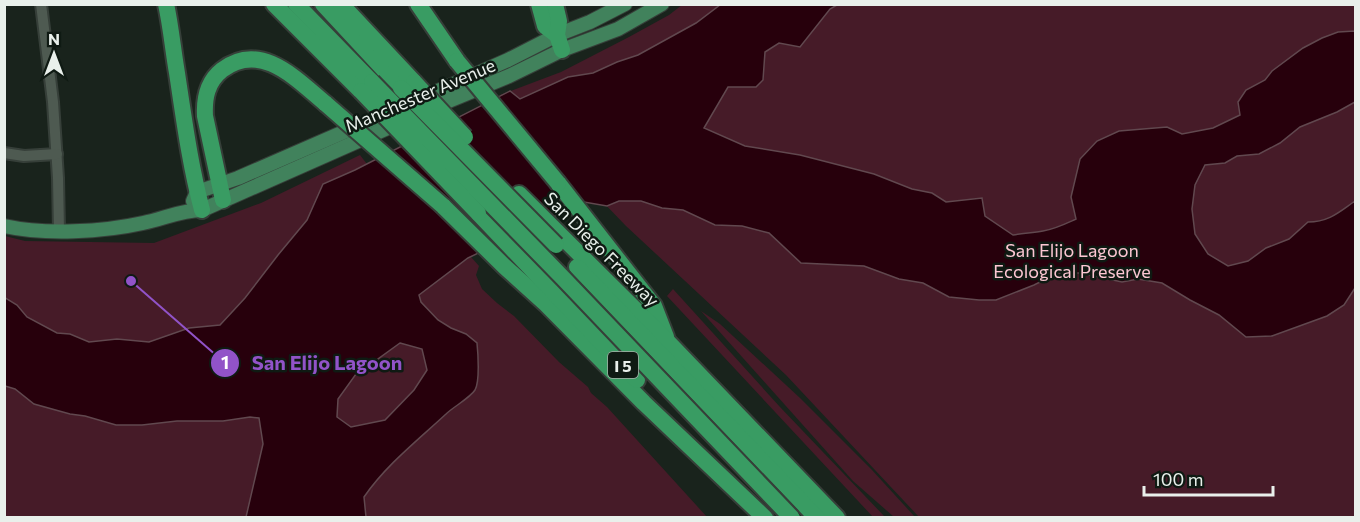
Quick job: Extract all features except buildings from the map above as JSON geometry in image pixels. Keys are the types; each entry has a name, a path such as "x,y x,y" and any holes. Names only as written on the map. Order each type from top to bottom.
{"highway":[{"path":"166,4 197,192 195,210"},
{"name":"I 5","path":"274,4 366,87 766,518"},
{"path":"296,4 366,87 563,278 792,518"},
{"path":"322,4 407,85"},
{"name":"San Diego Freeway","path":"341,4 407,85 519,194 561,242 669,344 837,518"},
{"path":"418,4 458,61 654,306 669,344"},
{"path":"539,4 545,26 559,42"},
{"path":"555,4 559,21 559,42"},
{"path":"221,192 205,116 206,93 215,76 229,65 251,59 272,63 286,71 326,104 443,206 546,304 644,403 766,518"},
{"path":"561,242 817,518"}],"main road":[{"name":"Manchester Avenue","path":"4,226 59,231 107,229 141,224 195,210 221,192 415,116 508,76 590,22 626,4"},
{"name":"Manchester Avenue","path":"559,42 618,29 663,4"},
{"name":"Manchester Avenue","path":"197,192 221,192"}],"street":[{"path":"41,4 53,102 59,231"},
{"path":"4,153 24,156 57,154"}],"green space":[{"name":"San Elijo Lagoon Ecological Preserve","path":"682,5 1355,5 1355,517 919,517 786,375 626,226 500,95 561,72 669,15"},
{"path":"360,155 449,271 471,257 479,266 476,275 482,289 514,316 559,362 588,387 591,393 607,407 707,517 5,518 5,236 25,241 154,243 261,203"},
{"path":"673,289 780,407 885,517 873,517 667,296"},
{"path":"701,311 720,324 800,398 915,517 894,517 853,481"}],"shaded area":[{"path":"720,5 837,5 830,9 800,47 779,43 765,52 763,80 756,87 728,87 704,128 745,146 800,155 874,174 912,189 932,193 946,202 982,198 985,216 1013,235 1047,230 1076,219 1071,197 1080,159 1097,141 1119,131 1167,127 1182,134 1213,128 1240,115 1238,102 1246,90 1265,80 1272,71 1303,48 1338,32 1355,31 1355,102 1300,127 1280,143 1259,154 1237,156 1225,163 1205,165 1195,185 1192,209 1195,234 1208,254 1228,266 1248,261 1266,248 1289,239 1308,222 1328,218 1355,201 1355,288 1344,305 1327,316 1272,336 1246,337 1219,315 1162,283 1138,279 1122,282 1081,273 1058,273 996,300 949,297 923,283 899,279 864,266 801,263 769,233 742,226 715,225 683,210 662,208 641,201 619,201 607,206 584,202 468,258 419,295 421,302 438,320 466,334 477,343 477,386 473,393 414,443 373,485 364,497 366,517 246,517 263,444 259,418 116,425 34,404 15,389 5,386 4,297 17,305 27,317 57,333 70,334 89,342 117,339 149,342 189,328 220,325 245,298 307,220 323,184 510,91 520,99 568,77 593,73 638,55 696,23","holes":["400,343 422,349 427,370 414,390 385,420 351,427 337,417 338,399 361,367 375,361"]}],"place":[{"name":"San Elijo Lagoon","path":"131,281"}]}
